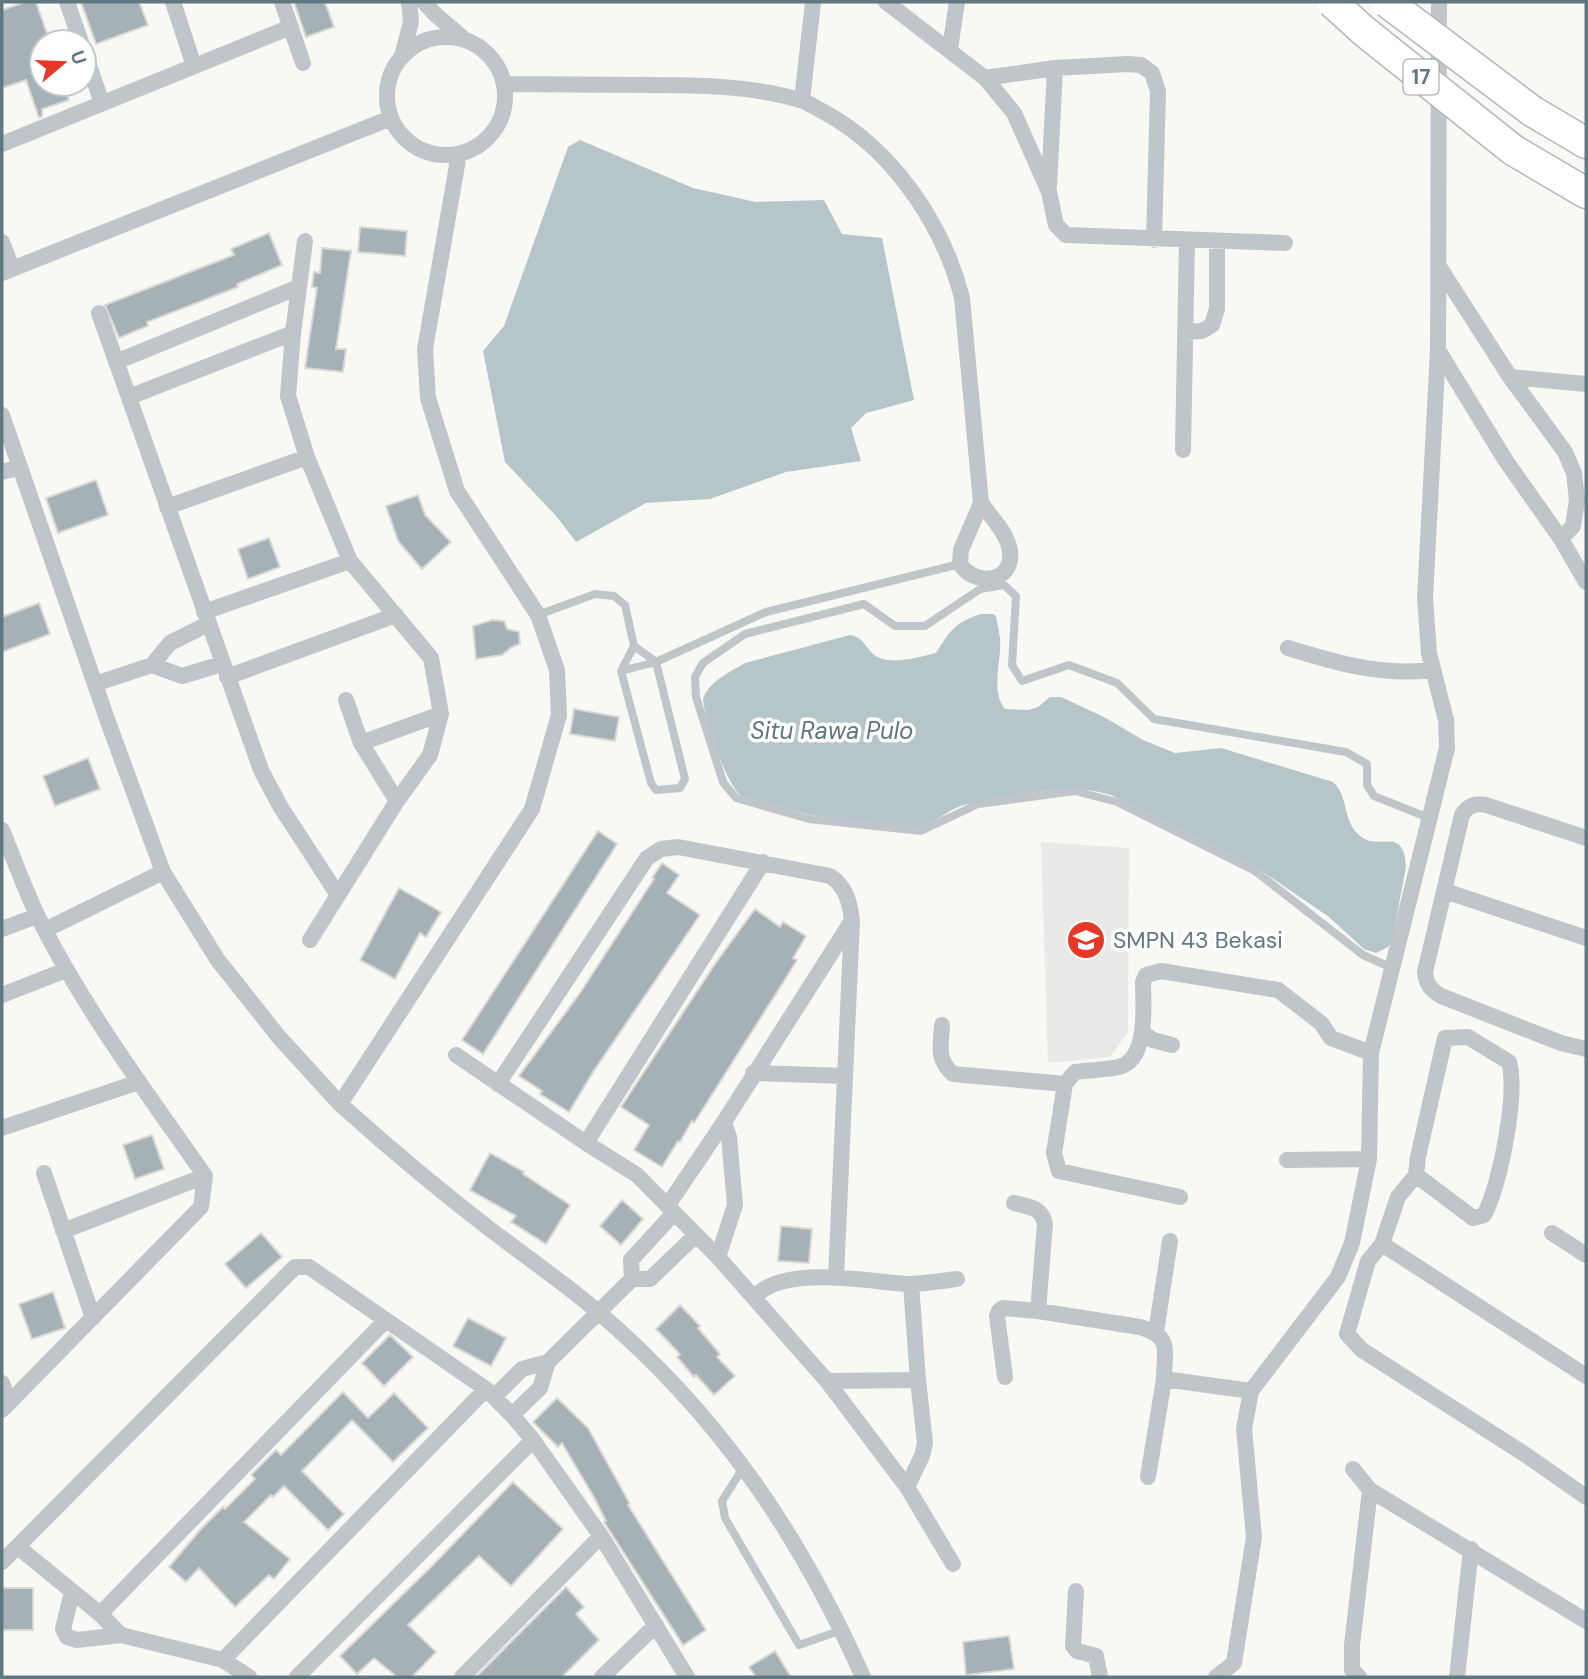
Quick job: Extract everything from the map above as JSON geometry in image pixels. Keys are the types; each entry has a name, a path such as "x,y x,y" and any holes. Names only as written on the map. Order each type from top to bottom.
{"highway":[{"name":"17","path":"1332,2 1365,32 1513,150 1586,193"},
{"name":"17","path":"1387,2 1532,111 1586,144"}],"street":[{"path":"67,2 76,28"},
{"path":"173,2 194,66"},
{"path":"282,2 303,63"},
{"path":"409,2 411,22 402,56 391,75 387,97 391,118 411,144 434,154 459,154 476,148 490,136 503,111 505,84 497,64 483,49 464,39 424,2"},
{"path":"802,100 813,2"},
{"path":"886,2 985,78 1014,113 1049,192 1056,225 1066,235 1285,243"},
{"path":"950,49 957,2"},
{"path":"1216,1677 1234,1663 1254,1537 1244,1429 1251,1391 1338,1277 1352,1244 1369,1160 1371,1053 1447,748 1446,720 1432,670 1426,628 1425,576 1437,350 1440,2"},
{"path":"2,143 291,27"},
{"path":"402,56 420,42 442,36 464,39"},
{"path":"985,78 1055,68 1128,64 1141,65 1152,73 1158,91 1154,240"},
{"path":"1049,192 1055,68"},
{"path":"505,84 718,85 802,100 839,120 871,146 913,191 943,243 956,272 962,298 982,503 1008,543 1011,555 1007,568 997,578 970,576 960,564 961,550 982,503"},
{"path":"98,91 102,103"},
{"path":"2,242 7,271 391,118"},
{"path":"340,1104 532,809 559,715 557,670 538,615 457,491 428,398 425,349 459,154"},
{"path":"1183,450 1187,240"},
{"path":"305,241 288,396 307,457 350,561 431,657 442,713 430,755 397,801 310,940"},
{"path":"1185,332 1206,330 1214,320 1217,309 1217,242"},
{"path":"1438,265 1510,377 1564,452 1574,473 1577,500 1573,526 1562,539"},
{"path":"116,362 299,287"},
{"path":"99,313 224,671 270,788 338,895"},
{"path":"129,397 293,333"},
{"path":"1437,350 1506,461 1562,539 1586,582"},
{"path":"1510,377 1586,384"},
{"path":"2,415 163,872 217,959 278,1036 340,1104 393,1151 597,1311 698,1409 744,1466 776,1512 842,1630 863,1677"},
{"path":"167,507 307,457"},
{"path":"2,472 20,467"},
{"path":"95,684 152,665 170,643 206,618 350,561"},
{"path":"152,665 182,676 224,671 396,615"},
{"path":"1288,648 1328,661 1375,671 1410,673 1432,670"},
{"path":"345,700 361,743 397,801"},
{"path":"361,743 442,713"},
{"path":"1586,838 1479,803 1471,806 1462,815 1425,972 1432,990 1441,996 1561,1043 1586,1049"},
{"path":"2,830 41,923 66,970 139,1082 205,1176 201,1207 5,1407"},
{"path":"498,1084 647,858 661,849 673,847 830,876 842,887 850,906 852,921 836,1277"},
{"path":"586,1143 763,862"},
{"path":"2,929 41,923 163,872"},
{"path":"1446,891 1586,938"},
{"path":"632,1279 631,1260 671,1209 753,1073 852,921"},
{"path":"2,995 66,970"},
{"path":"1180,1197 1059,1171 1054,1153 1065,1084 1075,1072 1122,1066 1136,1054 1142,1032 1143,982 1146,975 1161,971 1278,990 1321,1023 1331,1038 1371,1053"},
{"path":"942,1025 941,1059 953,1074 1065,1084"},
{"path":"1142,1032 1153,1040 1172,1045"},
{"path":"1416,1175 1473,1218 1485,1215 1494,1198 1511,1104 1513,1076 1509,1062 1468,1037 1446,1038 1416,1175 1398,1197 1382,1244 1368,1261 1347,1334 1362,1350 1526,1455 1586,1497"},
{"path":"456,1055 637,1175 718,1257 827,1381 907,1487 953,1564"},
{"path":"753,1073 845,1076"},
{"path":"2,1128 139,1082"},
{"path":"718,1257 735,1205 729,1137 724,1122"},
{"path":"1287,1160 1369,1160"},
{"path":"44,1173 93,1318"},
{"path":"63,1231 205,1176"},
{"path":"1014,1203 1035,1208 1044,1217 1038,1311"},
{"path":"1552,1233 1586,1255"},
{"path":"512,1415 540,1388 548,1362 597,1311 632,1279 650,1279 696,1235"},
{"path":"1148,1478 1164,1379 1164,1344 1156,1332 1170,1241"},
{"path":"1382,1244 1586,1376"},
{"path":"2,1562 295,1267 309,1268 490,1393 512,1415 533,1440 601,1536 687,1677"},
{"path":"755,1297 768,1286 782,1280 836,1277 911,1284 957,1279"},
{"path":"907,1487 924,1451 911,1284"},
{"path":"1005,1377 997,1316 1003,1308 1038,1311 1156,1332"},
{"path":"100,1614 385,1321"},
{"path":"223,1660 490,1393 522,1369 548,1362"},
{"path":"1164,1379 1251,1391"},
{"path":"827,1381 918,1380"},
{"path":"2,1383 5,1407"},
{"path":"297,1677 533,1440"},
{"path":"1353,1469 1370,1490 1586,1621"},
{"path":"1359,1677 1352,1670 1352,1645 1370,1490"},
{"path":"462,1677 601,1536"},
{"path":"18,1547 100,1614 121,1635"},
{"path":"1457,1677 1471,1549"},
{"path":"1076,1591 1073,1646 1077,1651 1096,1656 1100,1677"},
{"path":"72,1592 63,1629 67,1637 77,1640 121,1635 223,1660 249,1677"},
{"path":"602,1677 656,1625"}],"lane":[{"path":"621,671 656,662 766,612 960,564"},
{"path":"1392,968 1363,955 1255,871 1117,802 1088,793 1075,790 978,804 921,831 809,819 736,798 723,782 696,697 695,677 703,663 745,634 864,604 895,626 925,626 980,589 1004,585 1016,596 1012,665 1022,681 1069,665 1116,683 1154,719 1346,752 1367,764 1367,785 1374,796 1430,818"},
{"path":"538,615 595,594 614,596 625,605 634,646 621,671 653,789 680,788 685,779 656,662 634,646"},
{"path":"744,1466 722,1501 725,1518 799,1645 842,1630"}],"shaded area":[{"name":"SMPN 43 Bekasi","path":"1041,842 1129,848 1128,1032 1110,1057 1048,1063"}],"water":[{"path":"580,140 693,188 756,202 824,200 842,234 882,238 914,400 866,413 851,428 861,461 786,472 710,499 646,503 576,542 557,517 505,462 483,351 504,326 568,147"},
{"name":"Situ Rawa Pulo","path":"981,614 996,616 1000,638 997,684 1005,709 1028,710 1038,707 1050,697 1061,697 1104,717 1143,740 1175,753 1221,748 1333,782 1341,794 1350,822 1359,835 1374,842 1395,843 1404,854 1406,867 1392,941 1388,947 1376,953 1364,949 1329,917 1263,872 1111,795 1075,789 1019,795 964,805 920,828 810,815 741,796 735,789 717,750 703,699 710,687 720,678 745,663 850,635 860,639 877,657 885,659 911,659 936,653 954,628"}],"building":[{"path":"25,2 36,2 45,28 28,28 28,86 26,80 2,88 2,10"},
{"path":"81,2 139,2 148,25 98,43 98,28 90,28"},
{"path":"294,2 325,2 334,27 306,37"},
{"path":"32,98 68,98 69,100 42,109 42,116 39,118"},
{"path":"360,227 407,231 405,256 358,252"},
{"path":"269,233 282,265 237,284 238,287 147,322 148,326 119,338 105,305 234,255 231,249"},
{"path":"322,248 351,251 336,349 346,349 343,372 305,368 317,288 312,287 314,272 320,273"},
{"path":"96,480 108,515 58,533 46,498"},
{"path":"418,495 425,515 451,542 422,569 398,541 386,506"},
{"path":"269,538 280,567 248,579 238,549"},
{"path":"39,603 50,634 2,652 2,617"},
{"path":"492,620 504,621 507,629 519,632 520,644 502,655 476,659 473,626"},
{"path":"574,709 619,717 615,741 570,734"},
{"path":"88,758 100,789 55,806 43,776"},
{"path":"598,831 617,844 483,1054 462,1040"},
{"path":"662,863 679,875 667,893 700,915 593,1072 569,1112 540,1094 542,1091 519,1076 580,993"},
{"path":"399,888 441,912 426,937 420,933 395,979 360,960"},
{"path":"755,909 780,927 783,922 806,936 793,958 797,960 784,981 694,1123 692,1121 662,1167 634,1150 649,1125 621,1107 715,964"},
{"path":"152,1135 164,1169 135,1179 123,1145"},
{"path":"490,1153 524,1172 523,1174 570,1205 546,1244 511,1222 516,1216 470,1190"},
{"path":"622,1200 643,1219 621,1245 600,1226"},
{"path":"781,1226 812,1229 809,1263 778,1261"},
{"path":"261,1233 282,1257 246,1288 225,1264"},
{"path":"53,1292 65,1328 32,1339 19,1304"},
{"path":"680,1305 700,1326 698,1328 720,1354 717,1357 735,1376 714,1395 696,1375 694,1377 677,1357 680,1354 656,1329"},
{"path":"468,1318 506,1338 491,1366 453,1346"},
{"path":"390,1335 413,1357 384,1386 362,1363"},
{"path":"343,1392 368,1418 394,1393 428,1428 393,1462 352,1420 302,1471 344,1514 328,1530 284,1486 273,1497 271,1495 244,1522 290,1559 274,1579 269,1575 235,1607 199,1568 186,1582 169,1567 201,1529 255,1479 251,1475 276,1450 281,1455"},
{"path":"557,1398 588,1428 630,1504 628,1505 706,1630 683,1645 604,1522 606,1521 595,1499 562,1443 558,1447 533,1422"},
{"path":"513,1482 563,1529 511,1586 479,1556 408,1625 436,1652 412,1677 397,1677 374,1658 357,1674 340,1656"},
{"path":"566,1587 584,1607 576,1614 599,1640 562,1677 476,1677"},
{"path":"2,1588 33,1588 33,1630 2,1630"},
{"path":"1009,1636 1014,1669 966,1675 963,1642"},
{"path":"775,1651 791,1677 756,1677 749,1667"}],"place":[{"name":"SMPN 43 Bekasi","path":"1086,940"}]}
